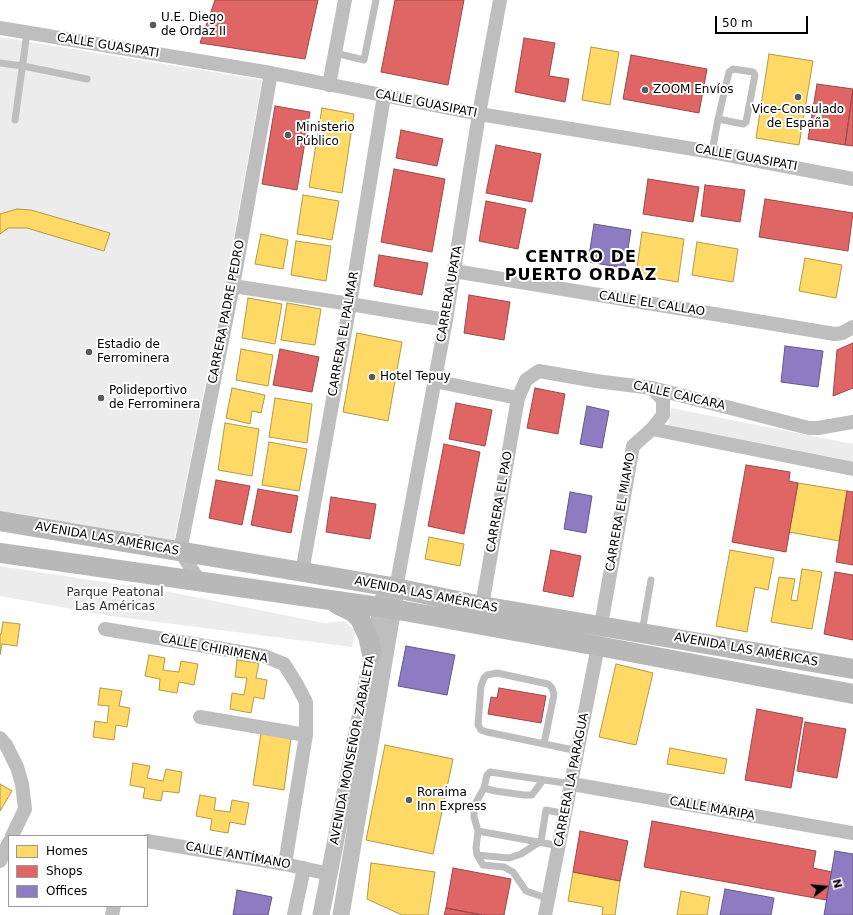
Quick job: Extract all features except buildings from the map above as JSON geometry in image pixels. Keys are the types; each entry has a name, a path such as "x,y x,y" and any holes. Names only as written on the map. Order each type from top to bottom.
{"main road":[{"name":"AVENIDA LAS AMÉRICAS","path":"0,521 391,587 482,606 853,669"},
{"name":"AVENIDA LAS AMÉRICAS","path":"0,553 387,608 853,694"},
{"path":"330,600 353,612 360,619 368,636 372,654"}],"street":[{"path":"329,85 345,0"},
{"name":"CARRERA UPATA","path":"391,587 446,320 479,114 500,0"},
{"name":"CALLE GUASIPATI","path":"0,28 271,73 479,114 712,152 853,179"},
{"name":"CARRERA PADRE PEDRO","path":"180,551 233,286 271,73"},
{"name":"CARRERA EL PALMAR","path":"302,572 350,304 384,96"},
{"name":"CALLE EL CALLAO","path":"454,271 835,334 842,334 851,329"},
{"path":"233,286 446,320"},
{"name":"CALLE CAICARA","path":"518,398 526,380 539,371 596,381 652,388 809,428 818,428 853,422"},
{"path":"434,382 518,398"},
{"name":"CARRERA EL MIAMO","path":"601,625 633,446 652,429 663,415 664,400 652,388"},
{"name":"CARRERA EL PAO","path":"482,606 518,398"},
{"path":"652,429 853,469"},
{"path":"180,551 200,582"},
{"name":"AVENIDA MONSEÑOR ZABALETA","path":"341,915 391,587"},
{"name":"AVENIDA MONSEÑOR ZABALETA","path":"322,915 372,654 387,608"},
{"name":"CALLE CHIRIMENA","path":"105,629 264,656 284,664 296,682 306,702 306,735 285,864"},
{"name":"CARRERA LA PARAGUA","path":"545,915 560,846 598,646"},
{"path":"200,717 306,735"},
{"path":"0,738 6,744 17,767 22,784 25,809 12,835"},
{"name":"CALLE MARIPA","path":"572,784 853,833"},
{"name":"CALLE ANTÍMANO","path":"148,841 285,864 329,874"},
{"path":"0,861 8,844"},
{"path":"294,915 304,868"}],"lane":[{"path":"335,53 364,60 376,0"},
{"path":"16,120 27,33"},
{"path":"0,63 23,66 87,79"},
{"path":"712,152 718,119 729,72 733,69 753,72 755,75 746,122 743,124 718,119"},
{"path":"642,632 651,580"},
{"path":"544,744 554,694 552,688 548,684 497,673 488,675 484,678 481,686 478,724 481,730 544,744 578,751"},
{"path":"549,899 526,891 513,872 504,867 484,865 476,848 478,831 474,817 474,806 484,788 487,775 490,772 572,784"},
{"path":"484,788 502,792 532,795 543,780"},
{"path":"478,855 509,858 516,856 541,841 546,810 566,814"},
{"path":"478,831 541,841 560,846"}],"green space":[{"name":"Polideportivo de Ferrominera","path":"0,37 262,80 225,285 174,542 0,512"},
{"path":"671,408 853,444 853,462 684,430 668,429"},
{"name":"Parque Peatonal Las Américas","path":"0,566 175,593 324,623 344,621 356,631 352,647 111,616 0,596"}],"place":[{"name":"U.E. Diego de Ordaz II","path":"153,25"},
{"name":"ZOOM Envíos","path":"645,90"},
{"name":"Vice-Consulado de España","path":"798,97"},
{"name":"Ministerio Público","path":"288,135"},
{"name":"Estadio de Ferrominera","path":"89,352"},
{"name":"Hotel Tepuy","path":"372,377"},
{"name":"Polideportivo de Ferrominera","path":"101,398"},
{"name":"Roraima Inn Express","path":"409,800"}],"district":[{"name":"CENTRO DE PUERTO ORDAZ","path":"581,267"}]}
